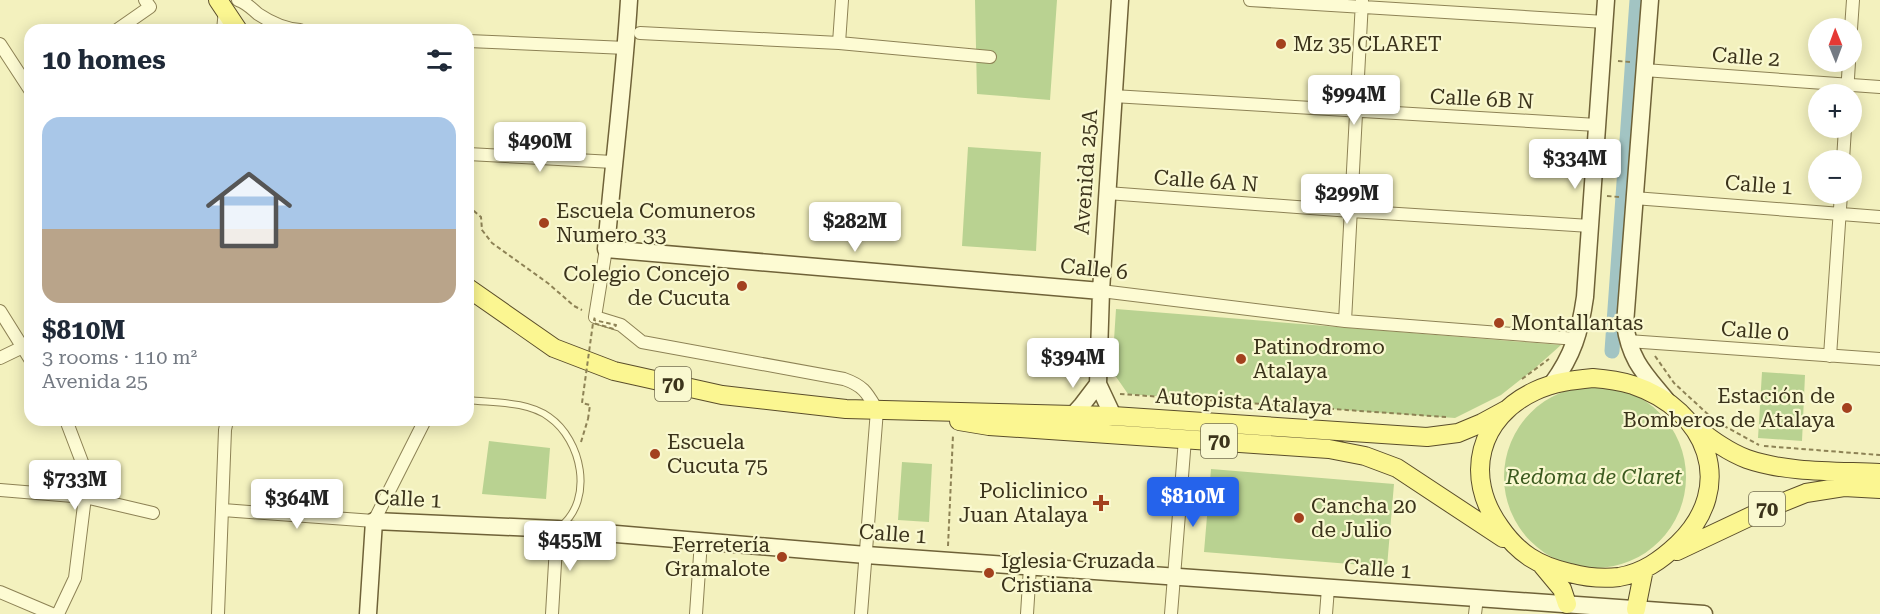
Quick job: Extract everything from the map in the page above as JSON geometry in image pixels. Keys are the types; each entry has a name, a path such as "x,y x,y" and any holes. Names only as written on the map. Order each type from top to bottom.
{"main road":[{"path":"227,2 236,24"},
{"name":"Autopista Atalaya","path":"474,292 554,348 614,371 722,395 846,409 1113,416 1427,437 1458,433 1506,410"},
{"name":"70","path":"1880,473 1779,467 1746,459 1720,445 1652,393 1633,385 1593,378 1552,384 1520,399 1506,410 1488,433 1480,460 1480,479 1484,500 1492,516 1512,544 1540,564 1577,575 1599,578 1635,573 1766,509 1806,493 1845,487 1880,489"},
{"name":"Autopista Atalaya","path":"901,411 990,426 1329,449 1365,456 1397,468 1512,544"},
{"name":"70","path":"1662,559 1688,534 1700,518 1707,500 1710,480 1709,460 1692,425"},
{"path":"1540,564 1562,589 1567,604"},
{"path":"1635,611 1644,569"}],"street":[{"path":"629,0 606,249 595,317 621,325 642,342 844,379 865,389 877,410 861,614"},
{"path":"839,43 842,0"},
{"name":"Avenida 25A","path":"1113,416 1100,389 1101,291 1120,0"},
{"path":"1250,0 1362,3 1605,22"},
{"path":"1552,384 1571,354 1571,339 1585,297 1606,0"},
{"path":"1650,0 1637,66 1626,198 1626,308 1628,341 1632,355 1669,404"},
{"path":"1852,18 1853,0"},
{"path":"224,24 227,2 247,3 268,20 281,24"},
{"path":"1345,321 1362,3"},
{"path":"124,24 148,4"},
{"path":"640,33 839,43 990,57"},
{"path":"474,41 626,48"},
{"path":"0,44 24,81"},
{"name":"Calle 2","path":"1637,66 1808,85"},
{"name":"Calle 2","path":"1862,88 1880,87"},
{"name":"Calle 6B N","path":"1113,96 1597,125"},
{"path":"474,154 613,162"},
{"name":"Calle 6A N","path":"1107,193 1351,211 1590,225"},
{"name":"Calle 1","path":"1626,198 1880,217"},
{"path":"1830,356 1840,204"},
{"name":"Calle 6","path":"606,249 1101,291 1345,321 1571,339"},
{"path":"0,311 24,342"},
{"name":"Calle 0","path":"1628,341 1880,359"},
{"path":"0,358 24,346"},
{"path":"1072,415 1100,389"},
{"path":"58,614 75,578 85,497 82,462 68,426"},
{"path":"218,614 226,426"},
{"path":"368,614 374,520 422,426"},
{"path":"1171,614 1185,439"},
{"path":"0,490 85,497 153,513"},
{"name":"Calle 1","path":"223,510 557,529 866,555 1328,588 1476,606 1567,604 1635,611 1704,614"},
{"path":"552,614 557,529"},
{"path":"696,614 701,541"},
{"path":"1027,614 1030,567"},
{"path":"1326,614 1328,588"},
{"path":"0,592 52,614"}],"lane":[{"path":"474,401 529,408 549,416 568,435 577,456 580,477 579,499 569,519 557,529"}],"path":[{"path":"1618,61 1637,66"},
{"path":"1608,196 1626,198"},
{"path":"474,211 481,217 482,230 492,243 574,306 595,317 594,320 616,325 614,329 593,323 582,403 590,405 577,456"},
{"path":"1518,382 1571,339"},
{"path":"1645,342 1674,383 1715,420 1761,446 1880,455"},
{"path":"1100,389 1128,394 1455,418"},
{"path":"947,561 954,420"}],"green space":[{"path":"975,0 1057,0 1050,100 977,94"},
{"path":"968,147 1041,152 1036,251 962,246"},
{"path":"1116,309 1561,345 1501,395 1455,418 1128,394 1112,371"},
{"path":"1762,372 1805,375 1802,441 1758,438"},
{"name":"Redoma de Claret","path":"1595,386 1613,387 1630,393 1646,401 1660,412 1671,426 1679,442 1685,459 1685,495 1679,512 1671,528 1660,542 1646,553 1630,561 1613,567 1595,568 1577,567 1560,561 1544,553 1530,542 1519,528 1511,512 1505,495 1504,477 1505,459 1511,442 1519,426 1530,412 1544,401 1560,393 1577,387"},
{"path":"489,441 550,448 546,499 482,494"},
{"path":"902,462 932,464 929,522 898,520"},
{"name":"Cancha 20 de Julio","path":"1211,469 1394,484 1387,567 1204,552"}],"waterway":[{"path":"1612,351 1637,0"}],"place":[{"name":"Mz 35 CLARET","path":"1281,44"},
{"name":"Escuela Comuneros Numero 33","path":"544,223"},
{"name":"Colegio Concejo de Cucuta","path":"742,286"},
{"name":"Montallantas","path":"1499,323"},
{"name":"Patinodromo Atalaya","path":"1241,359"},
{"name":"Estación de Bomberos de Atalaya","path":"1847,408"},
{"name":"Escuela Cucuta 75","path":"655,454"},
{"name":"Policlinico Juan Atalaya","path":"1101,503"},
{"name":"Cancha 20 de Julio","path":"1299,518"},
{"name":"Ferretería Gramalote","path":"782,557"},
{"name":"Iglesia Cruzada Cristiana","path":"989,573"}]}
